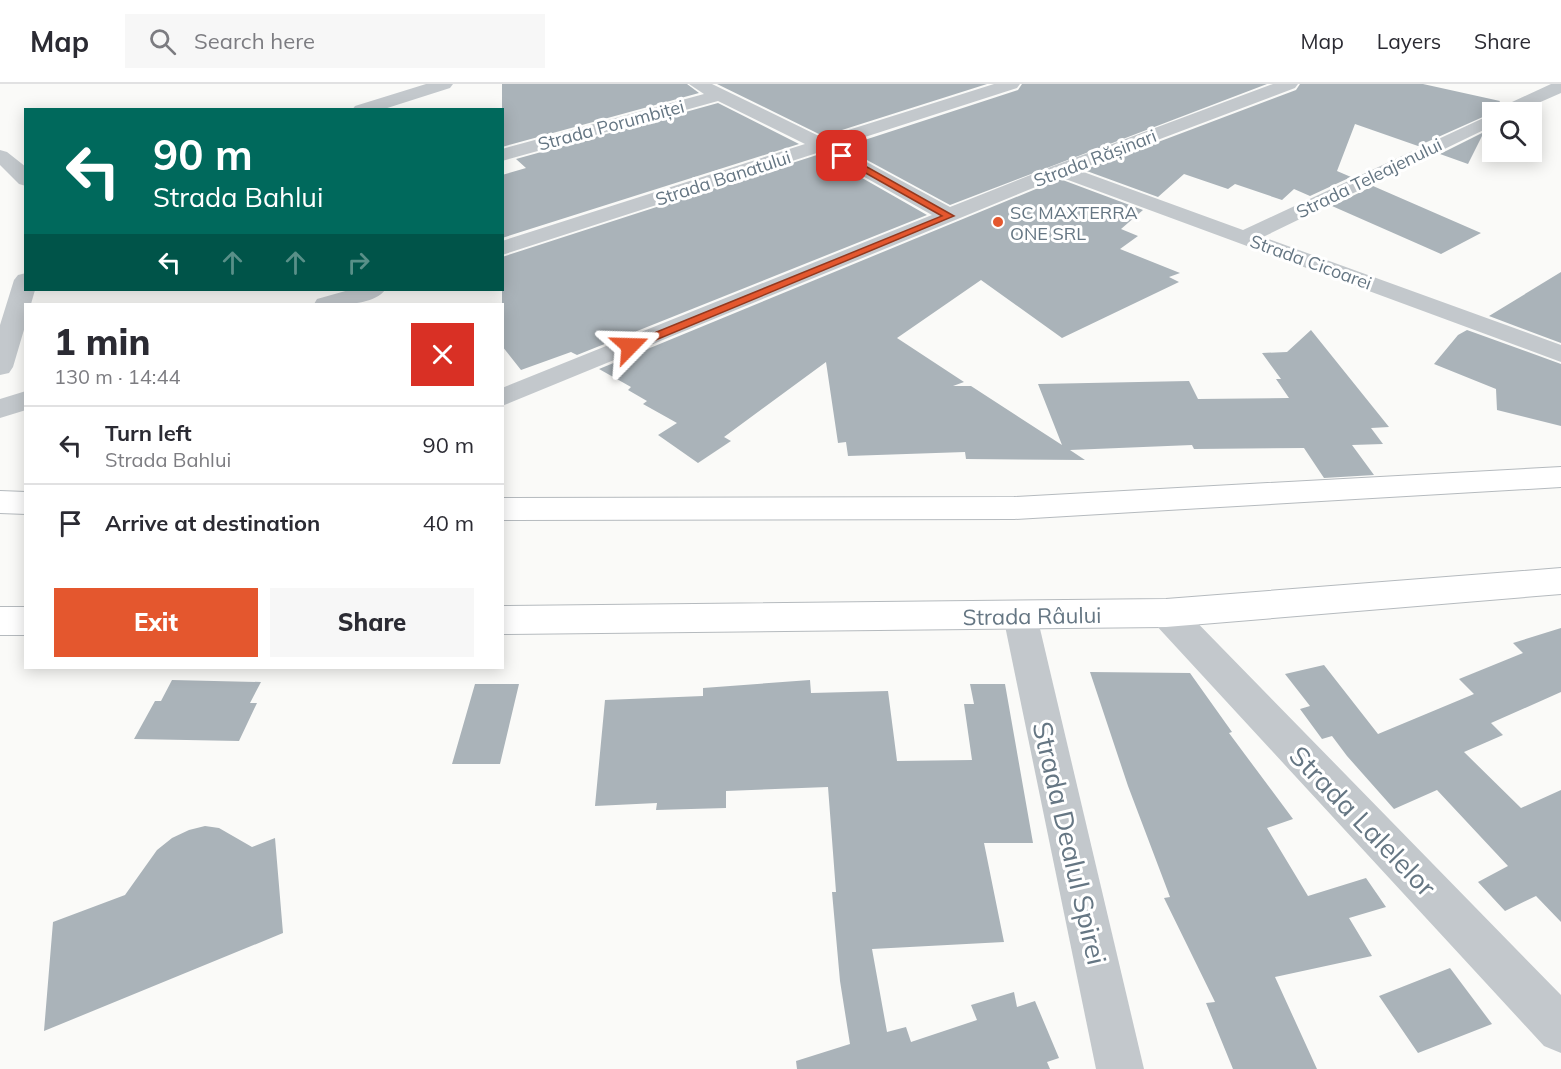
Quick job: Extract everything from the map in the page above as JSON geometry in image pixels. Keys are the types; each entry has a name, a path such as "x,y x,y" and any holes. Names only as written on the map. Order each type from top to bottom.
{"main road":[{"path":"504,509 1014,508 1561,477"},
{"path":"0,502 24,503"},
{"name":"Strada Râului","path":"504,620 1166,614 1561,581"},
{"path":"0,621 24,621"}],"street":[{"path":"367,108 444,84"},
{"path":"698,84 824,146 950,216"},
{"name":"Strada Banatului","path":"504,247 1011,84"},
{"name":"Strada Rășinari","path":"504,397 1060,170 1289,84"},
{"path":"1527,102 1561,86"},
{"name":"Strada Porumbiței","path":"504,154 719,95"},
{"name":"Strada Teleajenului","path":"1246,237 1482,124"},
{"path":"0,156 14,174"},
{"name":"Strada Cicoarei","path":"1060,170 1561,354"},
{"path":"0,367 24,287"},
{"path":"329,303 371,291"},
{"path":"0,408 24,401"},
{"name":"Strada Lalelelor","path":"1166,614 1561,1029"},
{"name":"Strada Dealul Spirei","path":"1020,616 1120,1069"}],"building":[{"path":"502,84 687,84 699,93 504,146 504,108 502,108"},
{"path":"717,84 987,84 823,136"},
{"path":"1022,84 1267,84 950,205 843,147 1018,90"},
{"path":"1300,84 1423,84 1500,101 1482,102 1482,117 1418,146 1355,124 1337,171 1351,177 1310,196 1294,189 1282,200 1235,184 1228,189 1184,174 1158,197 1084,170 1296,90"},
{"path":"718,103 799,144 504,237 504,174 526,168 516,159"},
{"path":"1482,133 1468,164 1440,154"},
{"path":"820,154 927,215 577,355 571,352 521,370 504,349 502,291 504,291 504,256"},
{"path":"1060,179 1143,210 1121,229 1138,236 1120,249 1180,273 1169,277 1179,282 1062,338 981,280 897,338 964,382 953,386 971,386 1062,445 1038,384 1189,381 1198,399 1289,398 1276,379 1281,379 1262,353 1287,352 1311,330 1389,427 1371,428 1383,444 1352,445 1374,475 1324,478 1304,448 1194,449 1192,445 1070,450 1085,460 966,459 965,452 848,456 846,442 838,443 826,362 724,437 731,441 698,463 658,435 677,423 643,404 647,401 628,390 631,387 599,369"},
{"path":"1373,186 1481,233 1441,254 1332,206"},
{"path":"1561,272 1561,343 1489,316"},
{"path":"1467,330 1561,364 1561,426 1497,410 1496,389 1434,364 1458,335"},
{"path":"1561,628 1561,692 1491,723 1503,735 1464,752 1521,808 1561,790 1561,922 1536,896 1505,911 1478,882 1508,866 1437,790 1394,809 1332,736 1322,739 1300,709 1310,706 1285,674 1324,665 1378,734 1474,694 1459,679 1523,653 1513,643"},
{"path":"1090,672 1190,673 1232,732 1229,733 1293,819 1267,828 1308,896 1366,878 1386,907 1349,918 1372,956 1275,977 1317,1069 1233,1069 1206,1003 1215,1002 1164,898 1170,897 1128,786"},
{"path":"172,680 261,682 250,703 257,703 239,741 134,739 155,701 161,701"},
{"path":"810,680 811,693 888,691 897,761 972,760 964,704 974,704 970,684 1005,684 1033,843 984,843 1004,942 872,949 887,1032 906,1027 911,1042 977,1020 971,1005 1014,992 1017,1007 1035,1001 1059,1058 1047,1062 1050,1069 797,1069 796,1061 850,1044 840,981 832,892 836,892 828,787 726,791 726,808 656,810 657,803 595,806 605,700 703,696 703,688"},
{"path":"475,684 519,684 500,764 452,764"},
{"path":"205,826 219,828 252,847 275,838 283,933 44,1031 53,922 125,895 157,850 172,838"},
{"path":"1450,968 1492,1024 1418,1053 1379,996"}],"place":[{"name":"SC MAXTERRA ONE SRL","path":"998,222"}],"route":[{"path":"630,346 950,216 842,156"}]}
